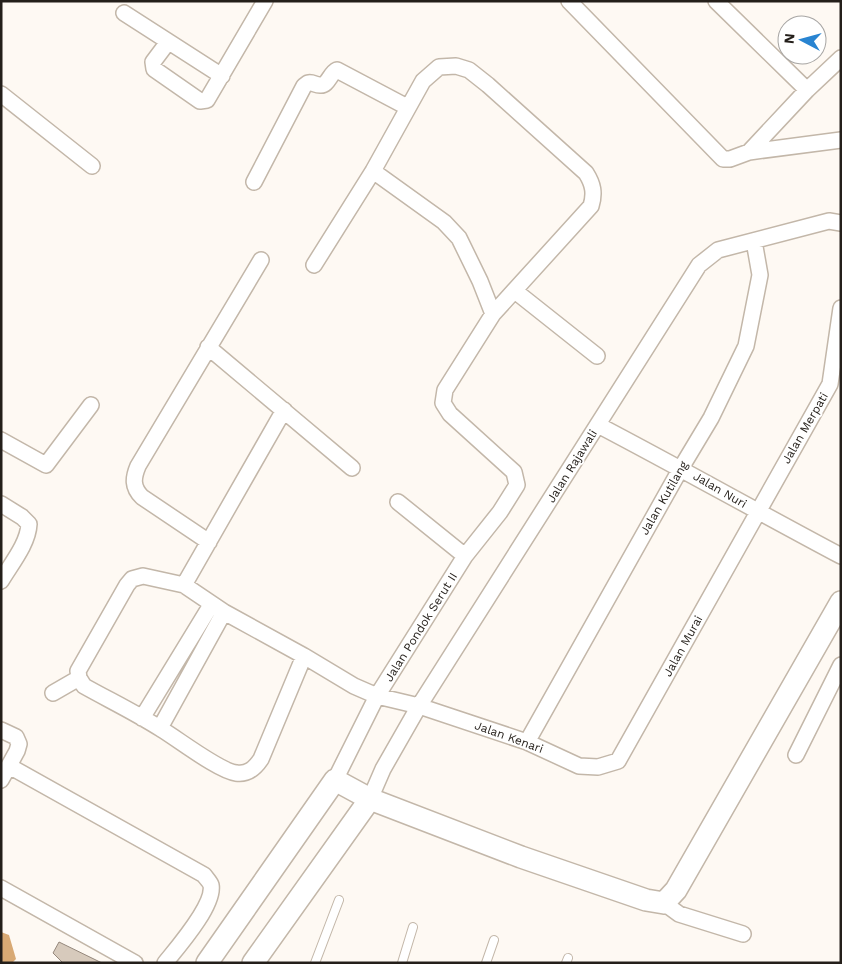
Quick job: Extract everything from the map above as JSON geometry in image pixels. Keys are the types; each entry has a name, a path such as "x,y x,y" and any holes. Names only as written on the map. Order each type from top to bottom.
{"street":[{"path":"168,42 152,62 154,69 200,101 207,100 265,1"},
{"path":"569,1 722,159 730,159 749,152 841,140"},
{"path":"716,1 807,90"},
{"path":"124,13 222,76"},
{"path":"749,152 807,90 841,58"},
{"path":"314,265 373,172 423,81 439,67 456,66 469,70 488,85 586,173 591,181 594,197 591,206 493,314 459,238 444,222 373,172"},
{"path":"254,182 304,86 308,83 322,85 326,83 332,72 339,70 408,107"},
{"path":"1,94 92,166"},
{"name":"Jalan Rajawali","path":"370,799 383,770 419,706 699,265 718,250 828,221 841,223"},
{"name":"Jalan Kutilang","path":"527,742 711,418 746,346 760,275 754,240"},
{"path":"209,542 142,497 137,492 134,476 138,466 261,260"},
{"path":"515,291 597,356"},
{"name":"Jalan Merpati","path":"758,512 830,384 841,308"},
{"name":"Jalan Pondok Serut II","path":"336,780 378,696 465,556 516,489 517,481 514,472 450,414 443,403 445,390 493,314"},
{"path":"208,347 352,468"},
{"path":"1,440 46,465 91,405"},
{"path":"284,410 184,585 142,576 132,579 78,671 78,678 84,686 160,728 222,768 236,773 247,773 256,768 262,760 304,656"},
{"name":"Jalan Nuri","path":"598,425 681,468 841,556"},
{"path":"398,502 465,556"},
{"path":"1,504 22,516 29,524 29,531 22,548 1,581"},
{"name":"Jalan Murai","path":"598,767 618,761 758,512"},
{"name":"Jalan Kenari","path":"184,585 217,608 354,686 378,696 419,706 527,742 579,766 598,767"},
{"path":"664,903 676,890 841,602"},
{"path":"142,718 217,608"},
{"path":"160,728 217,608"},
{"path":"796,755 841,665"},
{"path":"54,693 78,678"},
{"path":"1,730 16,738 19,744 1,780"},
{"path":"9,766 204,875 211,884 210,897 188,935 165,963"},
{"path":"207,963 336,780 370,799 520,856 646,900 664,903 679,914 743,934"},
{"path":"256,962 370,799"},
{"path":"1,888 135,963"}],"lane":[{"path":"315,963 339,900"},
{"path":"402,963 413,927"},
{"path":"486,963 494,940"}],"shaded area":[{"path":"1,932 9,935 16,959 12,963 1,963"}],"building":[{"path":"59,942 102,963 63,963 53,953"}]}
